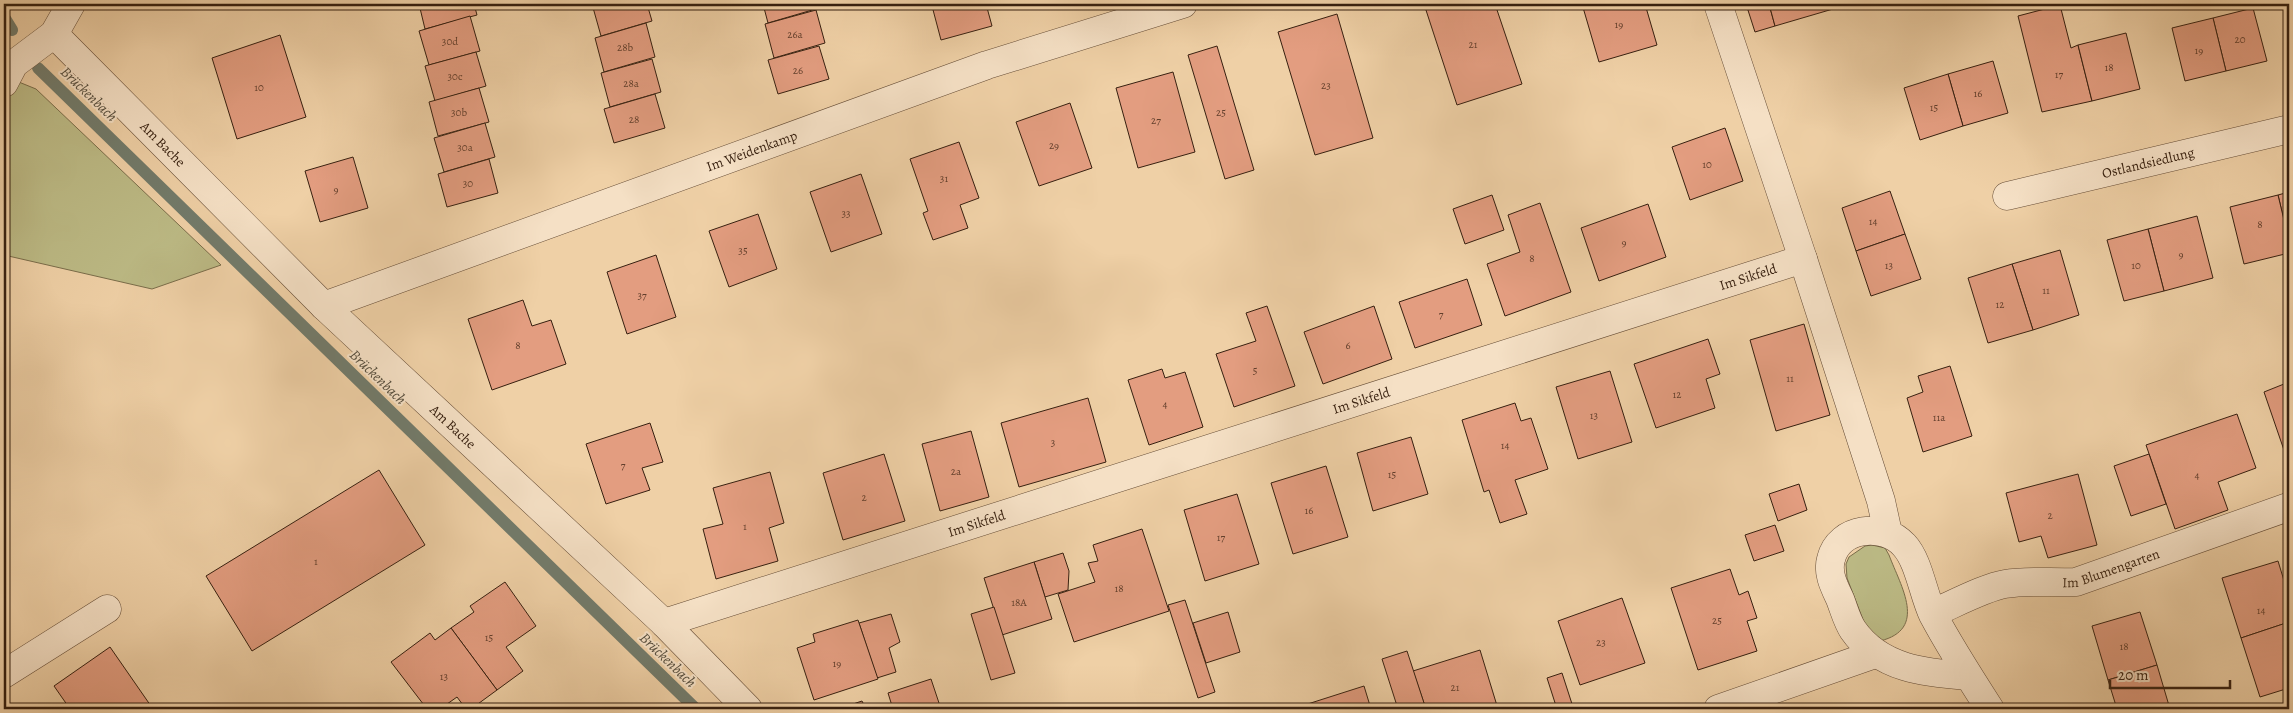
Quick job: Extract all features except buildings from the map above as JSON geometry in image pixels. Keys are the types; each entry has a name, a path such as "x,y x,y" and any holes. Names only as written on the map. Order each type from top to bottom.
{"street":[{"path":"4,83 14,64 54,34 71,4"},
{"name":"Im Weidenkamp","path":"324,306 987,65 1183,4"},
{"path":"1718,4 1881,501 1888,533"},
{"name":"Am Bache","path":"54,34 324,306 664,622 748,709"},
{"name":"Ostlandsiedlung","path":"2007,196 2289,129"},
{"name":"Im Sikfeld","path":"664,622 1803,259"},
{"name":"Im Blumengarten","path":"1932,613 2003,584 2076,582 2288,507"},
{"path":"1968,676 1917,669 1875,654 1852,628 1830,574 1830,561 1834,549 1842,540 1856,532 1871,530 1888,533 1905,546 1932,613 1968,676 1990,709"},
{"path":"4,674 107,609"},
{"path":"1718,709 1875,654"}],"shaded area":[{"path":"4,76 36,89 221,265 152,289 4,255"},
{"path":"1872,545 1885,548 1904,593 1907,606 1907,617 1903,627 1895,635 1880,641 1867,630 1847,578 1846,564 1849,557 1865,546"}],"waterway":[{"name":"Brückenbach","path":"4,17 12,30"},
{"name":"Brückenbach","path":"38,68 696,709"}]}
